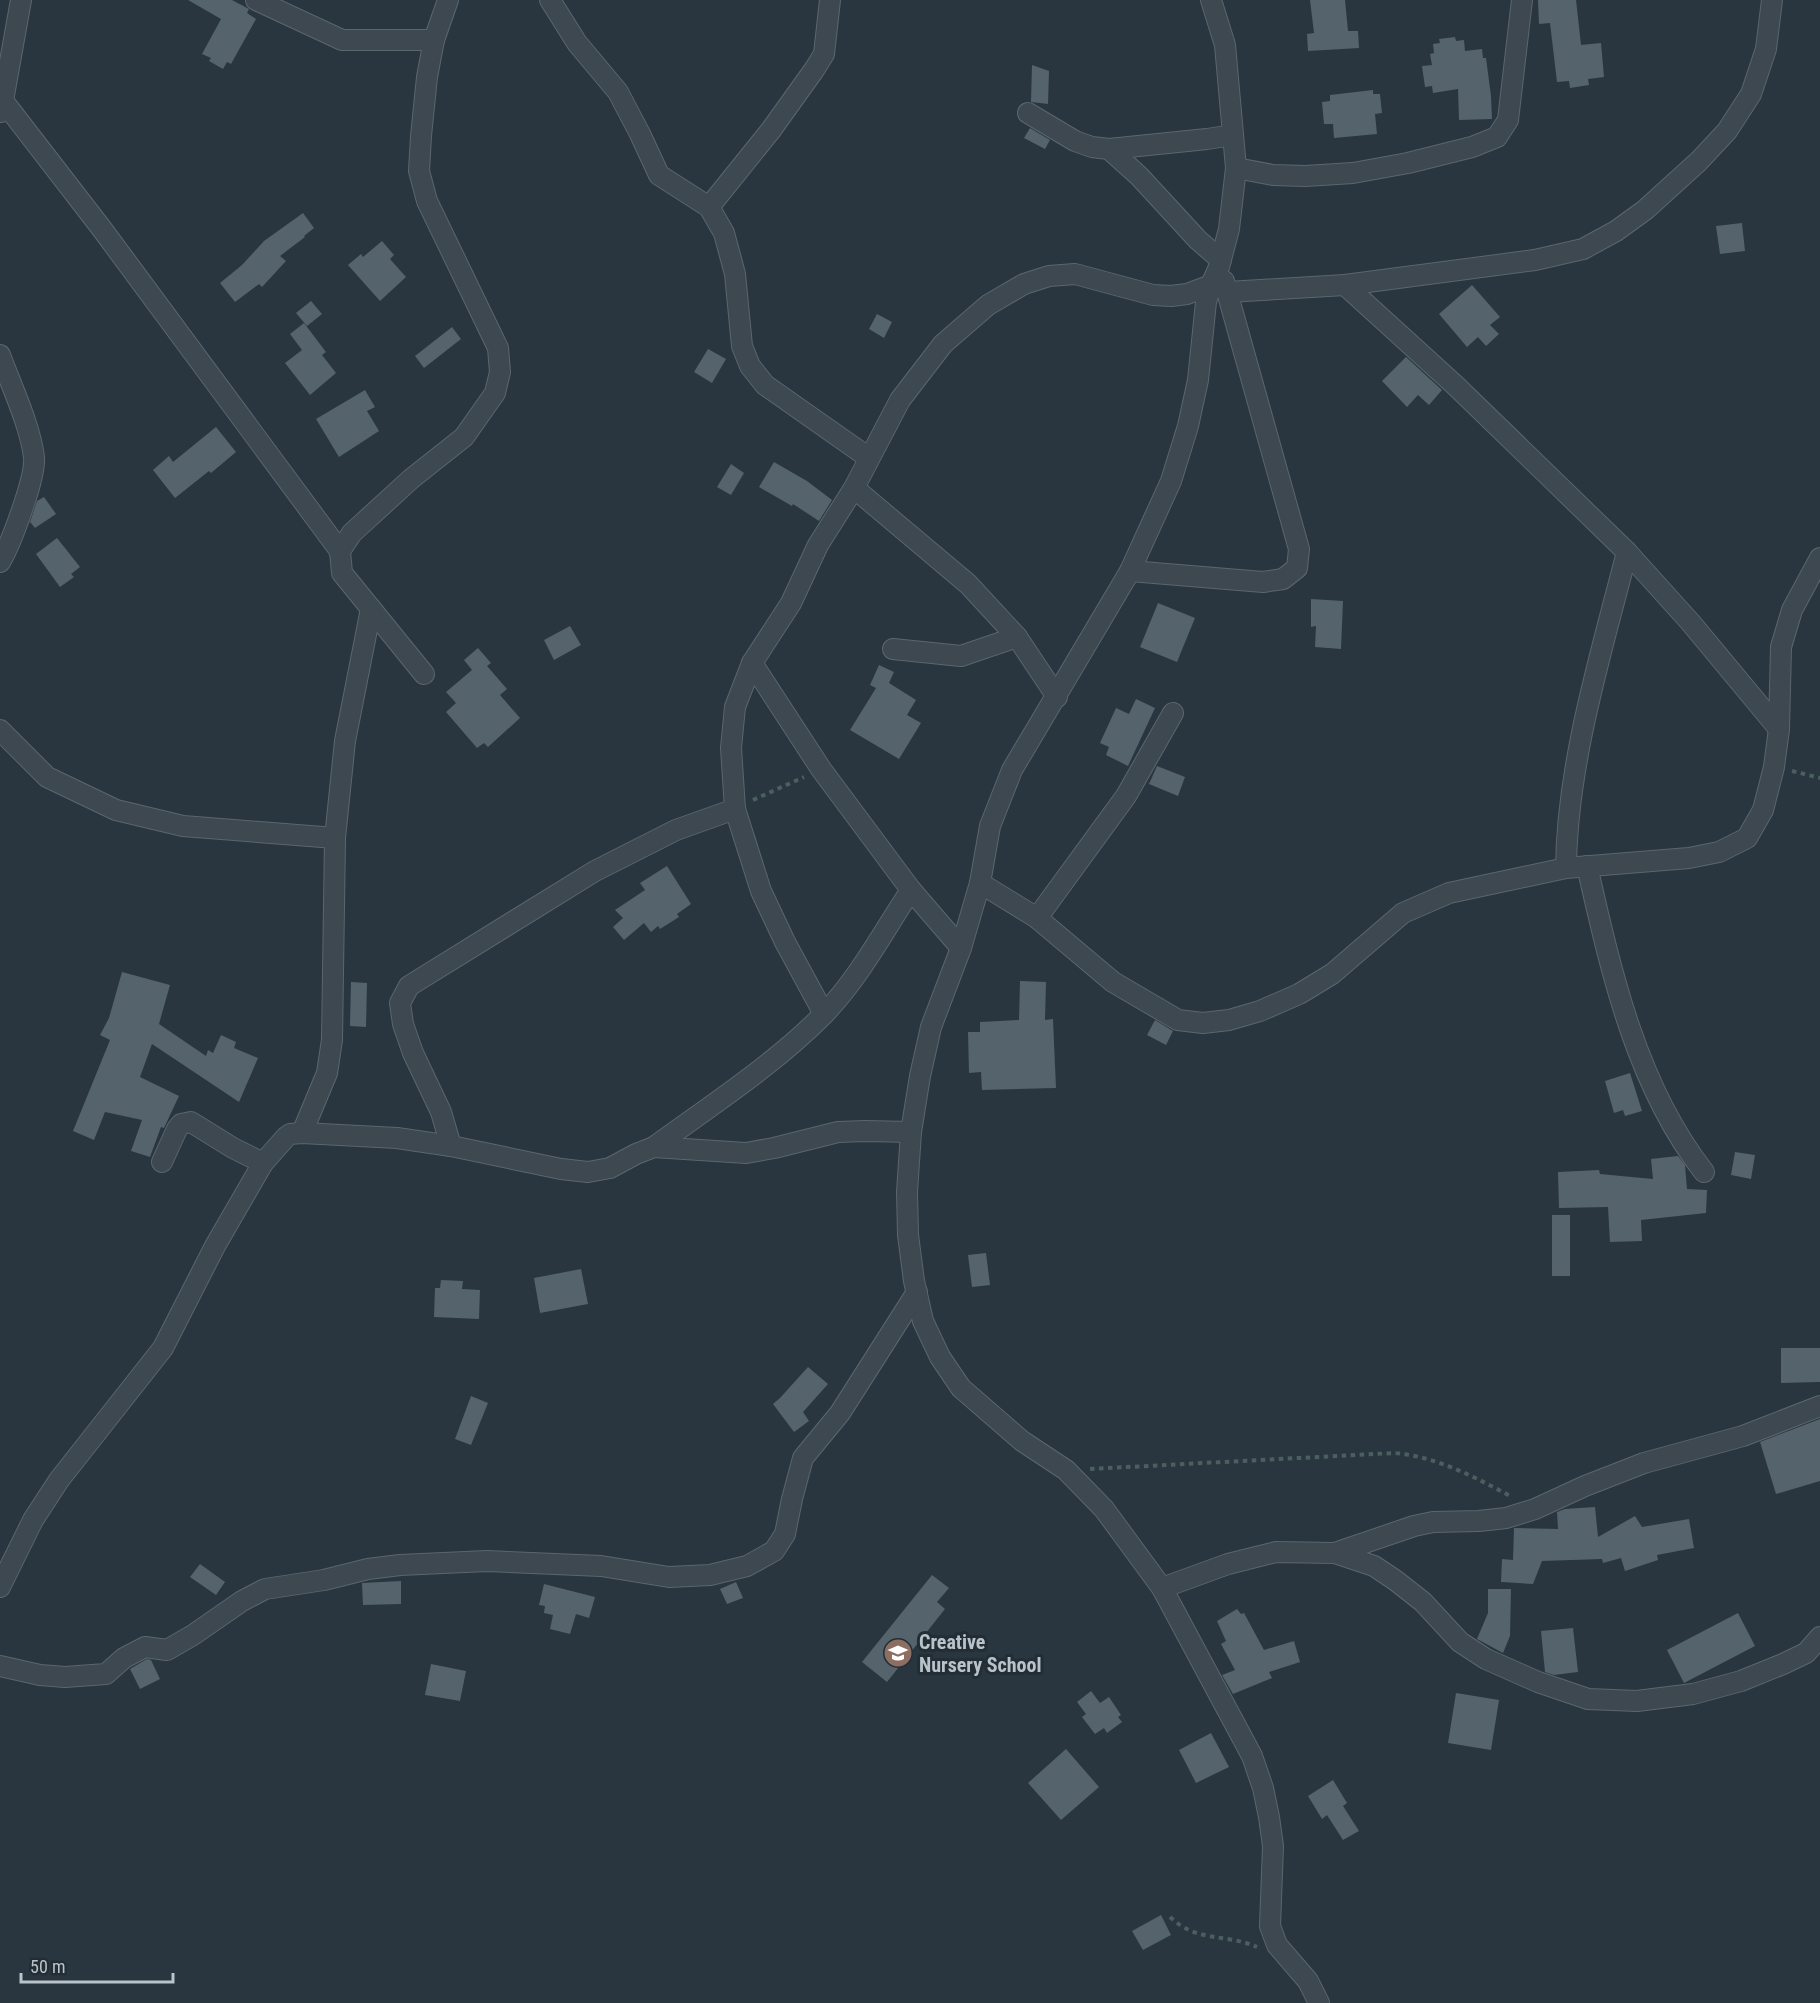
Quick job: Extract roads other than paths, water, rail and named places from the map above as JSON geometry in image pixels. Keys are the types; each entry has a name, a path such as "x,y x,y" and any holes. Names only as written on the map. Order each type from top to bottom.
{"street":[{"path":"21,0 4,76 2,108 102,229 340,551 342,573 424,674"},
{"path":"256,0 342,40 434,40"},
{"path":"340,551 352,533 411,479 464,437 495,393 500,372 498,348 427,201 419,171 420,136 434,40 448,0"},
{"path":"550,0 577,43 618,92 659,175 709,207 724,233 735,274 742,346 750,366 765,385 869,458"},
{"path":"709,207 771,130 824,54 830,0"},
{"path":"1211,0 1225,45 1236,168 1229,229 1220,276 1206,302 1198,380 1188,426 1171,481 1130,571 1012,770 990,826 980,883 961,948 931,1027 920,1076 911,1132 907,1192 908,1235 916,1292 923,1321 940,1357 961,1388 1022,1441 1066,1470 1104,1509 1162,1588 1252,1756 1263,1788 1273,1846 1270,1926 1277,1945 1308,1981 1319,2003"},
{"path":"1236,168 1273,175 1353,173 1408,163 1472,147 1497,137 1508,120 1522,0"},
{"path":"824,1014 785,942 761,891 735,808 731,747 735,708 752,663 791,603 818,545 854,488 900,400 943,344 988,305 1024,284 1049,276 1075,274 1153,295 1171,296 1187,294 1220,276 1345,285 1535,260 1583,249 1616,231 1653,203 1699,161 1727,130 1751,94 1766,50 1772,0"},
{"path":"1028,113 1075,141 1092,147 1109,148 1233,135"},
{"path":"1109,148 1198,240 1220,276 1299,549 1297,568 1283,579 1263,582 1130,571"},
{"path":"1345,285 1456,387 1627,552 1779,729"},
{"path":"0,355 31,440 34,460 9,547 0,562"},
{"path":"854,488 968,585 1017,637 1056,698"},
{"path":"1566,868 1566,830 1570,799 1592,691 1627,552"},
{"path":"980,883 1037,918 1113,982 1178,1020 1203,1023 1229,1020 1260,1011 1299,994 1332,974 1403,913 1449,892 1566,868 1689,858 1719,852 1747,838 1763,810 1774,767 1779,729 1781,647 1792,610 1820,558"},
{"path":"302,1133 327,1073 332,1040 334,837 345,741 371,609"},
{"path":"893,649 961,656 1017,637"},
{"path":"752,663 821,770 911,890 961,948"},
{"path":"1037,918 1126,796 1173,713"},
{"path":"0,730 47,777 116,810 183,826 334,837"},
{"path":"451,1146 441,1112 413,1053 403,1024 400,1003 409,986 596,871 676,830 735,808"},
{"path":"1587,866 1606,948 1649,1078 1668,1120 1684,1147 1704,1172"},
{"path":"0,1587 33,1520 59,1480 163,1348 215,1246 263,1163 286,1137 290,1134 302,1133 358,1135 451,1146 561,1169 588,1172 610,1168 654,1147 736,1087 824,1014 853,980 911,890"},
{"path":"162,1162 177,1129 181,1124 191,1122 233,1148 263,1163"},
{"path":"654,1147 746,1153 838,1132 911,1132"},
{"path":"0,1666 40,1675 64,1677 106,1674 124,1658 145,1647 167,1650 214,1622 242,1601 265,1589 324,1580 368,1569 400,1565 488,1561 601,1566 669,1577 710,1575 747,1566 774,1551 785,1534 803,1458 840,1413 916,1292"},
{"path":"1335,1553 1414,1526 1433,1522 1506,1518 1535,1509 1585,1485 1644,1463 1743,1436 1820,1406"},
{"path":"1162,1588 1228,1564 1276,1552 1335,1553 1374,1566 1395,1580 1424,1602 1460,1642 1486,1659 1538,1682 1588,1699 1637,1701 1693,1694 1741,1681 1783,1664 1806,1653 1820,1637"}],"place":[{"name":"Creative Nursery School","path":"898,1653"}]}
